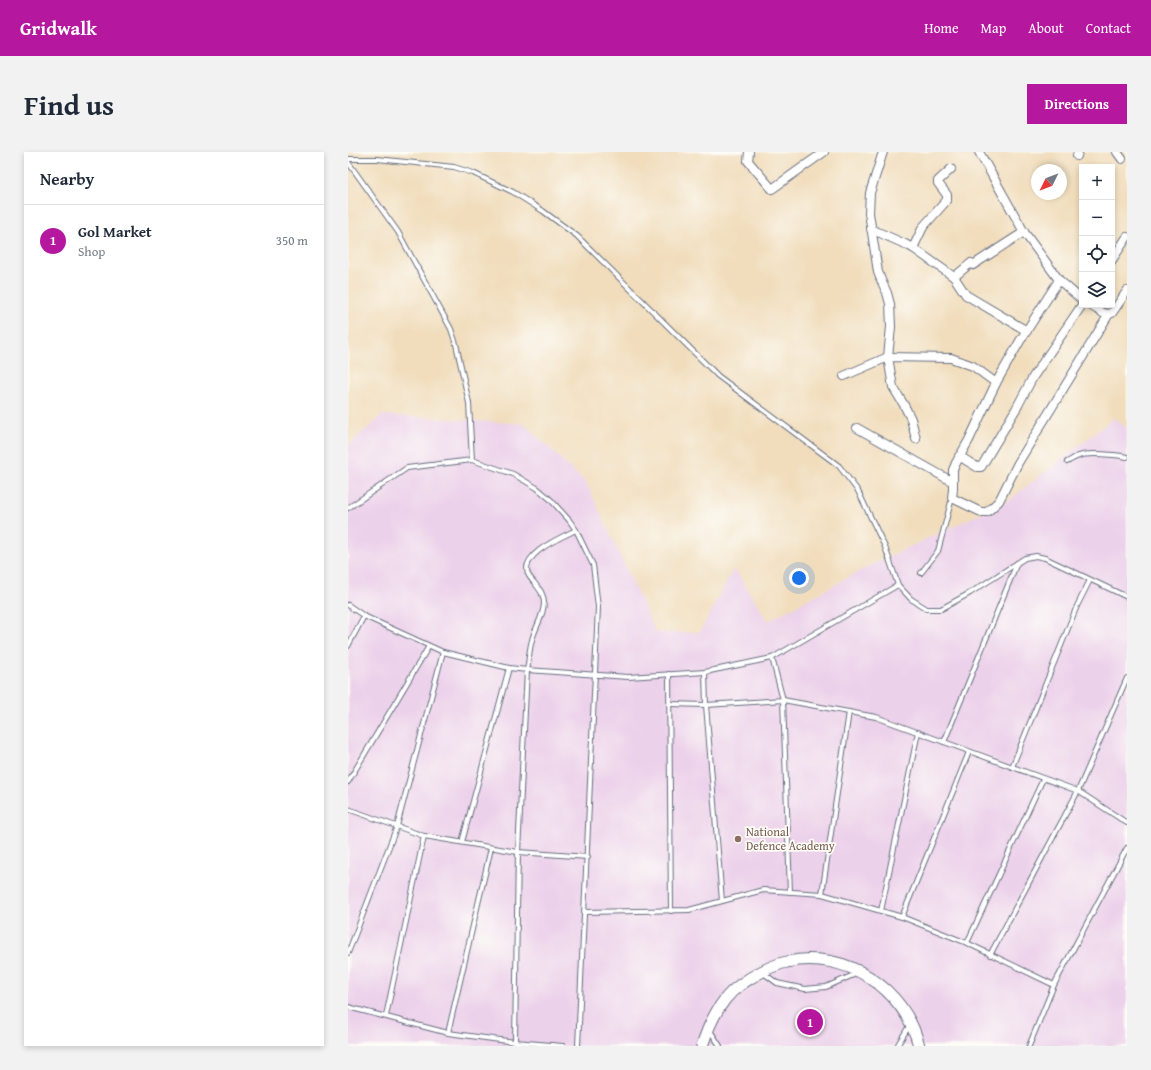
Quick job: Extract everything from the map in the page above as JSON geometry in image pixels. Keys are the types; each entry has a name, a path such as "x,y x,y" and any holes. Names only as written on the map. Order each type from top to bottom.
{"street":[{"path":"749,152 748,161 772,189 824,152"},
{"path":"883,152 870,193 868,213 878,272 890,304 891,327 888,357 894,388 911,419 916,439"},
{"path":"980,152 1024,232 1059,280 1079,297"},
{"path":"913,248 923,227 947,200 947,195 938,183 938,180 951,169"},
{"path":"871,230 913,248 954,276 966,294 1027,330"},
{"path":"954,276 971,263 973,265 1024,232"},
{"path":"1115,255 1127,237"},
{"path":"1059,280 1027,330 996,383 953,470 952,498 980,512 987,512 999,501 1018,463 1109,314 1112,313 1127,291"},
{"path":"959,456 977,467 981,467 1034,377 1080,308"},
{"path":"1095,308 1103,313 1109,314"},
{"path":"844,376 888,357 951,358 973,366 996,383"},
{"path":"857,428 952,482"},
{"path":"702,1046 708,1028 721,1004 739,985 761,972 786,962 811,959 837,962 860,972 882,985 899,1002 911,1023 919,1046"}],"lane":[{"path":"472,460 470,403 451,329 398,232 348,161 370,159 393,161 454,168 473,172 513,192 543,211 577,236 718,376 839,466 858,491 885,547 898,585 911,598 927,609 941,609 970,593 1017,562 1025,558 1036,556 1045,558 1127,597"},
{"path":"1067,462 1079,455 1117,455 1127,457"},
{"path":"348,508 407,468 472,460 513,474 536,488 550,499 576,530 593,565 598,607 596,675 578,1046"},
{"path":"921,573 938,552 952,498"},
{"path":"515,1042 518,852 527,670 532,641 544,602 542,593 529,576 527,568 532,557 546,546 576,530"},
{"path":"944,742 1017,562"},
{"path":"1012,767 1077,606 1090,580"},
{"path":"349,606 364,616 443,652 508,668 628,677 705,672 772,658 898,585"},
{"path":"348,646 364,616"},
{"path":"348,782 429,646"},
{"path":"348,953 397,826 443,652"},
{"path":"772,658 783,700 790,892"},
{"path":"462,842 508,668"},
{"path":"705,672 706,706 722,901"},
{"path":"669,674 671,911"},
{"path":"990,955 1078,791 1127,678"},
{"path":"670,704 706,706 783,700 876,717 1078,791 1127,822"},
{"path":"822,894 849,712"},
{"path":"881,911 918,732"},
{"path":"902,917 969,752"},
{"path":"967,943 1043,779"},
{"path":"348,809 424,836 518,852 588,857"},
{"path":"386,1016 424,836"},
{"path":"448,1033 491,848"},
{"path":"1029,1046 1054,985 1127,848"},
{"path":"585,912 689,910 763,890 822,894 902,917 967,943 1054,985"},
{"path":"761,972 777,984 806,989 826,988 860,972"},
{"path":"348,1007 448,1033 515,1042 563,1046"},
{"path":"897,1046 911,1023"},
{"path":"708,1028 720,1046"}],"shaded area":[{"name":"National Defence Academy","path":"382,415 524,424 587,484 656,633 700,632 734,568 768,621 873,564 1009,500 1114,418 1127,428 1127,1046 348,1046 348,446"}],"place":[{"name":"National Defence Academy","path":"738,839"},
{"name":"Gol Market","path":"810,1022"}]}
